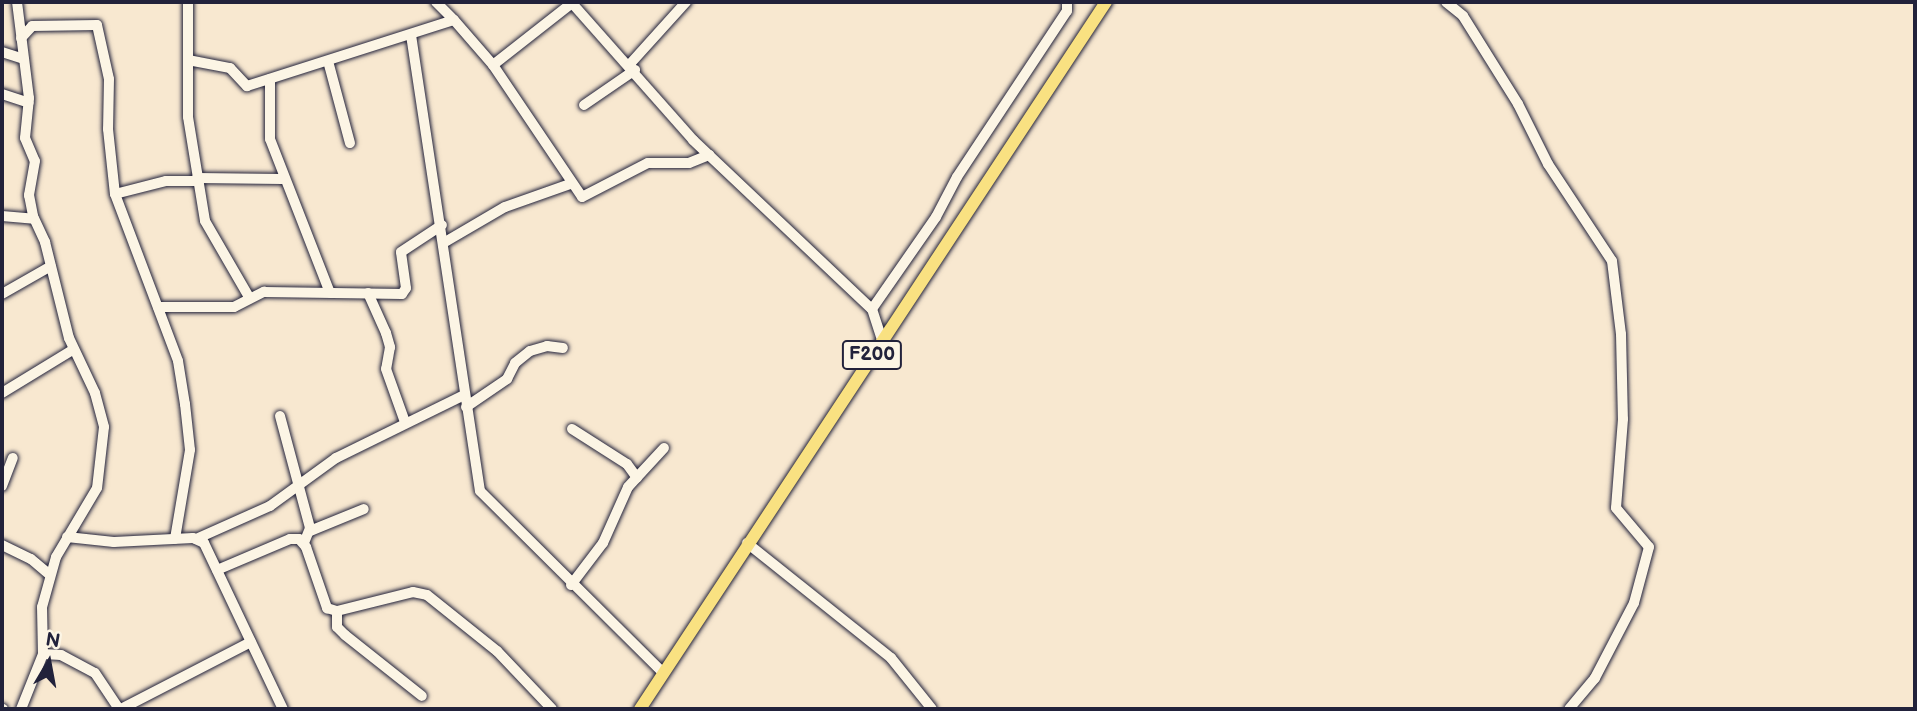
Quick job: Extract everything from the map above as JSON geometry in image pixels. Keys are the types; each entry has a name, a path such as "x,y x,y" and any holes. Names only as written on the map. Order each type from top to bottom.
{"main road":[{"name":"F200","path":"640,709 747,543 1107,2"}],"street":[{"path":"17,2 29,103 25,138 35,161 29,195 74,349 95,393 104,427 97,488 67,537 50,575 42,607 43,654 20,709"},
{"path":"188,2 188,117 205,221 249,297"},
{"path":"436,2 493,65 570,184 582,197 648,163 689,163 709,155"},
{"path":"584,105 632,67 686,2"},
{"path":"872,309 936,217 957,177 1067,11 1067,2"},
{"path":"1446,2 1463,16 1518,104 1548,164 1612,261 1621,334 1623,419 1616,508 1649,547 1634,603 1595,678 1569,709"},
{"path":"493,65 571,3 632,67 709,155 872,309 882,340"},
{"path":"188,60 230,68 247,86 454,20"},
{"path":"21,38 32,26 97,25 109,79 107,129 116,194 178,361 189,445 186,493 175,539"},
{"path":"411,34 442,225 464,395 480,491 570,585 663,673"},
{"path":"2,52 23,59"},
{"path":"328,61 350,143"},
{"path":"270,79 270,139 282,179 330,293"},
{"path":"2,94 29,103"},
{"path":"116,194 166,181 282,179"},
{"path":"444,242 505,207 570,184"},
{"path":"2,216 34,219"},
{"path":"158,307 234,307 249,297 264,292 405,292 401,252 442,225"},
{"path":"2,294 51,266"},
{"path":"368,293 386,333 390,347 386,369 405,422"},
{"path":"466,407 507,379 515,363 530,351 547,346 563,348"},
{"path":"2,393 74,349"},
{"path":"67,537 114,542 197,539 270,506 336,458 464,395"},
{"path":"280,416 296,487 310,531"},
{"path":"572,429 628,464 637,478"},
{"path":"570,585 603,543 624,494 664,447"},
{"path":"2,486 13,458"},
{"path":"364,509 310,531 304,543 327,608 337,611 413,592 427,595 497,651 552,709"},
{"path":"197,539 204,543 283,709"},
{"path":"217,570 290,539 304,543"},
{"path":"747,543 891,658 932,709"},
{"path":"2,545 31,559 50,575"},
{"path":"337,611 337,627 422,696"},
{"path":"43,654 61,655 89,668 103,682 120,709 250,642"}]}
